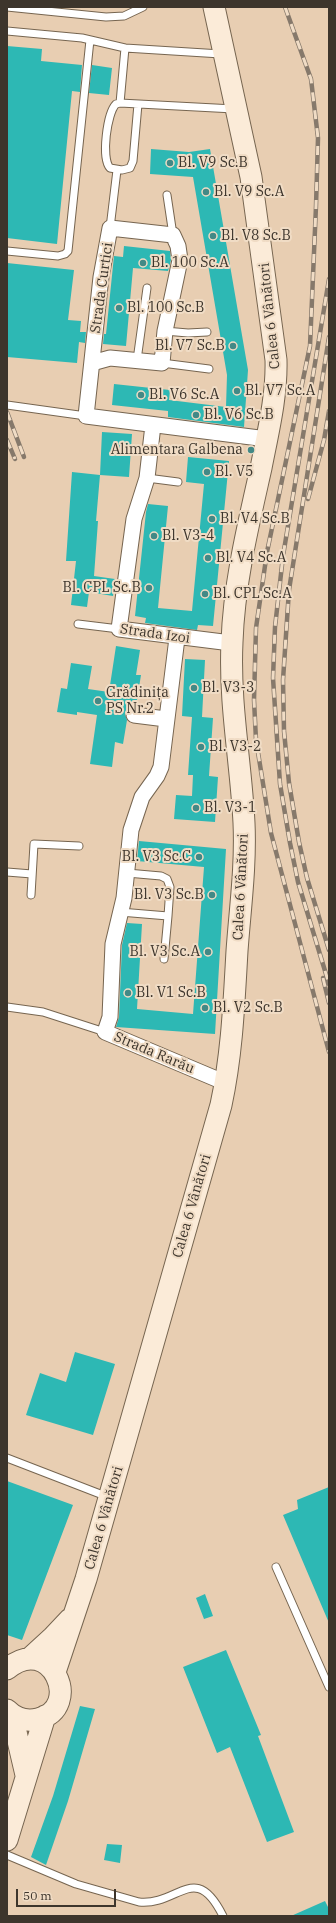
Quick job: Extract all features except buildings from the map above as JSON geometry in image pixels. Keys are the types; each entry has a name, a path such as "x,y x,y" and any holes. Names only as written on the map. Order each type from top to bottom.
{"main road":[{"name":"Calea 6 Vânători","path":"55,1672 110,1498 226,1083 231,1036 244,854 244,822 232,690 232,643 240,567 267,439 276,380 276,360 255,200 237,109 223,54 214,7"},
{"name":"Calea 6 Vânători","path":"28,1660 53,1637 75,1612"},
{"path":"7,1669 14,1663 28,1660 44,1663 55,1672 60,1687 60,1697 56,1706 45,1716 32,1721 22,1720 10,1713"},
{"path":"10,1713 26,1777"},
{"path":"7,1840 45,1716"}],"street":[{"name":"Strada Curtici","path":"86,416 101,277 110,228 173,235"},
{"path":"92,363 110,358 162,363 166,330 180,260 178,246 173,235"},
{"path":"86,416 267,439"},
{"path":"119,629 134,519 147,478 153,425"},
{"name":"Strada Izoi","path":"119,629 177,638 232,643"},
{"name":"Strada Rarău","path":"177,638 161,767 139,804 131,830 124,898 113,944 110,1017 105,1032 226,1083"},
{"path":"134,715 166,719"}],"lane":[{"path":"7,7 106,17 124,16 142,7"},
{"path":"7,31 90,40 125,48 223,54"},
{"path":"7,251 58,256 66,254 68,251 90,40"},
{"path":"120,102 125,48"},
{"path":"138,104 132,165 126,170 110,168 105,153 109,114 116,104 120,102 237,109"},
{"path":"110,228 117,170"},
{"path":"168,195 173,235"},
{"path":"137,360 147,288"},
{"path":"166,330 188,333 207,332"},
{"path":"162,363 209,369"},
{"path":"7,405 86,416"},
{"path":"147,478 178,482"},
{"name":"Strada Izoi","path":"78,624 119,629"},
{"path":"31,895 34,844 79,846"},
{"path":"7,872 32,874"},
{"path":"127,873 161,876 167,880 170,887 164,959"},
{"path":"120,912 168,916"},
{"path":"7,1007 44,1012 105,1032"},
{"path":"7,1458 110,1498"},
{"path":"276,1567 329,1687"},
{"path":"7,1855 76,1884 139,1902 149,1903 186,1889 196,1888 204,1890 211,1896 222,1916"}],"shaded area":[{"path":"7,7 329,7 329,1916 7,1916"}],"railway":[{"path":"285,7 311,79 318,138 310,346 267,552 256,628 254,700 256,740 271,833 329,1052"},
{"path":"329,279 283,556 275,627 273,678 280,784 290,843 298,882 329,984"},
{"path":"329,337 289,590 283,680 284,731 289,783 299,842 307,878 329,950"},
{"path":"308,499 324,440 329,411"},
{"path":"7,412 24,457"},
{"path":"7,440 15,459"},
{"path":"323,978 329,1003"}],"place":[{"name":"Bl. V9 Sc.B","path":"170,163"},
{"name":"Bl. V9 Sc.A","path":"206,192"},
{"name":"Bl. V8 Sc.B","path":"213,236"},
{"name":"Bl. 100 Sc.A","path":"143,263"},
{"name":"Bl. 100 Sc.B","path":"119,308"},
{"name":"Bl. V7 Sc.B","path":"233,346"},
{"name":"Bl. V7 Sc.A","path":"237,391"},
{"name":"Bl. V6 Sc.A","path":"141,395"},
{"name":"Bl. V6 Sc.B","path":"196,415"},
{"name":"Alimentara Galbena","path":"251,450"},
{"name":"Bl. V5","path":"207,472"},
{"name":"Bl. V4 Sc.B","path":"212,519"},
{"name":"Bl. V3-4","path":"154,536"},
{"name":"Bl. V4 Sc.A","path":"208,558"},
{"name":"Bl. CPL Sc.B","path":"149,588"},
{"name":"Bl. CPL Sc.A","path":"205,594"},
{"name":"Bl. V3-3","path":"194,688"},
{"name":"Grădinița PS Nr.2","path":"98,701"},
{"name":"Bl. V3-2","path":"201,747"},
{"name":"Bl. V3-1","path":"196,808"},
{"name":"Bl. V3 Sc.C","path":"199,857"},
{"name":"Bl. V3 Sc.B","path":"212,895"},
{"name":"Bl. V3 Sc.A","path":"208,952"},
{"name":"Bl. V1 Sc.B","path":"128,993"},
{"name":"Bl. V2 Sc.B","path":"205,1008"}]}
